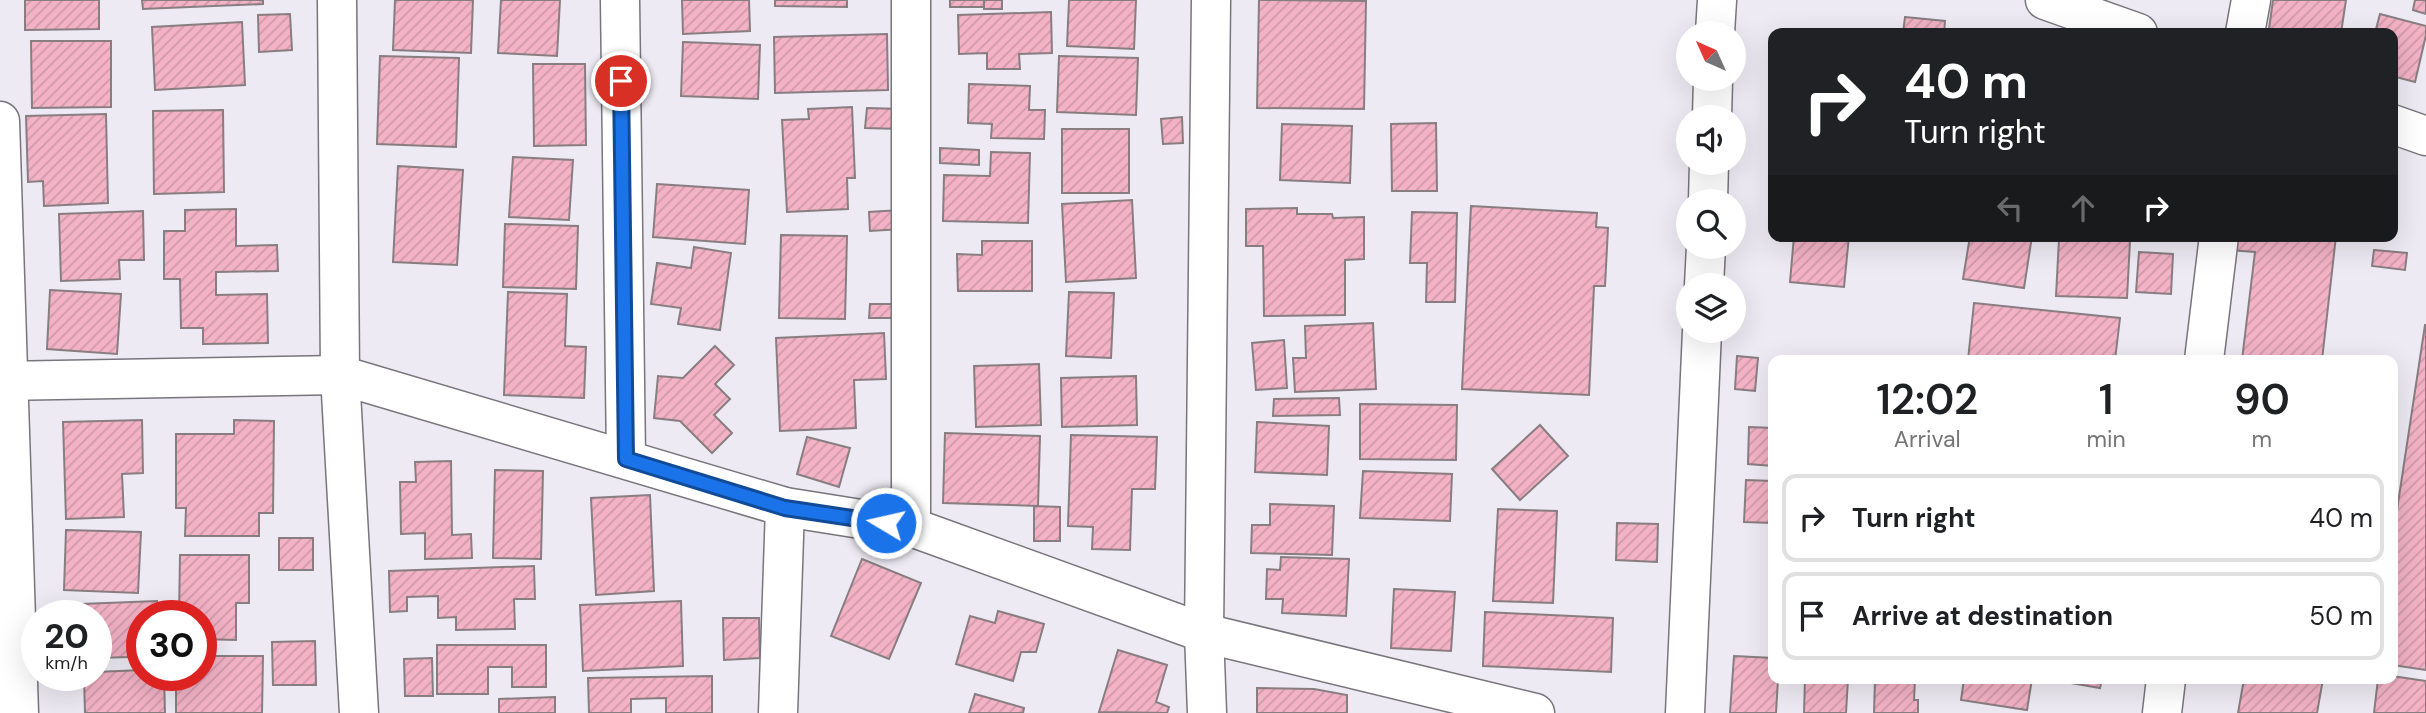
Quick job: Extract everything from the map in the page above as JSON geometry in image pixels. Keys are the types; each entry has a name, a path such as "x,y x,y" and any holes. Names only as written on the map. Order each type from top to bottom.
{"street":[{"path":"337,0 340,375 359,713"},
{"path":"620,0 626,459"},
{"path":"911,0 911,527"},
{"path":"1207,713 1204,633 1211,0"},
{"path":"1716,21 1717,0"},
{"path":"2045,0 2124,28"},
{"path":"2246,28 2251,0"},
{"path":"0,121 4,381 19,713"},
{"path":"2398,126 2426,136"},
{"path":"2205,355 2218,242"},
{"path":"1685,713 1701,343"},
{"path":"4,381 340,375 785,508 911,527 1204,633 1535,713"},
{"path":"779,713 785,508"},
{"path":"2162,713 2165,684"}],"building":[{"path":"25,0 99,0 99,29 25,30"},
{"path":"142,0 263,0 263,4 143,9"},
{"path":"395,0 473,0 471,53 393,50"},
{"path":"501,0 560,0 557,56 498,53"},
{"path":"682,0 749,0 750,31 683,34"},
{"path":"775,0 847,0 847,7 775,6"},
{"path":"950,0 984,0 984,7 950,7"},
{"path":"984,0 1002,0 1002,9 984,9"},
{"path":"1069,0 1136,0 1134,49 1067,46"},
{"path":"1259,0 1366,1 1364,109 1257,108"},
{"path":"2273,0 2346,0 2342,28 2269,28"},
{"path":"2415,0 2426,0 2426,14 2413,10"},
{"path":"1051,12 1052,53 1019,54 1020,69 987,69 987,53 959,54 958,15"},
{"path":"290,14 292,50 259,52 258,15"},
{"path":"2380,14 2426,26 2415,82 2398,78 2398,28 2376,28"},
{"path":"1905,17 1945,21 1944,28 1904,28"},
{"path":"242,22 245,85 155,90 152,27"},
{"path":"887,34 888,90 775,93 774,37"},
{"path":"31,41 111,41 111,107 32,108"},
{"path":"683,42 760,45 758,99 681,96"},
{"path":"380,56 459,58 456,147 377,144"},
{"path":"1059,56 1138,58 1136,115 1057,112"},
{"path":"533,64 585,64 586,145 534,146"},
{"path":"969,84 1030,86 1029,110 1045,110 1044,139 991,138 992,124 968,123"},
{"path":"852,107 855,178 847,178 848,209 787,212 782,120 809,119 808,109"},
{"path":"867,108 902,109 901,129 865,128"},
{"path":"223,110 224,192 154,194 153,111"},
{"path":"106,114 108,203 44,206 43,181 28,182 26,116"},
{"path":"1182,117 1183,143 1163,144 1161,119"},
{"path":"1436,123 1437,191 1392,191 1391,124"},
{"path":"1282,124 1352,126 1350,183 1280,180"},
{"path":"1062,129 1129,129 1129,193 1062,193"},
{"path":"940,148 979,150 979,165 940,163"},
{"path":"991,152 1030,153 1028,223 943,221 944,175 990,176"},
{"path":"513,157 573,160 569,220 509,217"},
{"path":"398,166 463,170 457,265 393,262"},
{"path":"657,184 749,190 745,244 653,237"},
{"path":"1132,200 1136,278 1066,282 1062,204"},
{"path":"1471,206 1597,213 1596,227 1608,228 1605,286 1594,286 1589,395 1462,389"},
{"path":"1297,208 1297,214 1332,214 1333,218 1364,217 1364,259 1345,260 1345,315 1264,316 1263,246 1246,246 1246,209"},
{"path":"236,209 236,246 277,245 278,271 216,272 216,295 267,294 268,343 203,344 203,328 181,328 180,279 164,279 164,231 185,231 185,210"},
{"path":"900,210 902,229 870,231 869,212"},
{"path":"143,211 144,260 119,260 120,279 61,281 59,214"},
{"path":"1412,212 1457,213 1455,302 1426,302 1427,263 1410,263"},
{"path":"505,224 578,226 576,289 503,287"},
{"path":"781,235 847,236 845,319 779,318"},
{"path":"982,241 1032,241 1032,291 958,291 957,254 982,255"},
{"path":"1793,242 1848,242 1844,287 1790,282"},
{"path":"1969,242 2031,242 2024,288 1963,279"},
{"path":"2059,242 2130,242 2127,298 2056,296"},
{"path":"2230,242 2335,242 2323,355 2243,355 2255,252 2229,250"},
{"path":"694,247 731,253 720,330 678,324 681,308 651,304 657,263 691,268"},
{"path":"2374,250 2407,253 2405,270 2372,266"},
{"path":"2139,252 2173,254 2171,294 2136,292"},
{"path":"50,290 121,294 117,354 47,349"},
{"path":"508,292 567,294 565,346 586,347 584,398 504,395"},
{"path":"1069,292 1114,293 1111,358 1066,356"},
{"path":"1974,303 2120,318 2116,355 1969,355"},
{"path":"870,304 903,304 903,318 869,318"},
{"path":"1373,323 1376,389 1295,392 1293,358 1306,358 1305,326"},
{"path":"2426,325 2426,670 2398,666 2398,503"},
{"path":"884,333 886,379 854,380 856,428 780,431 776,338"},
{"path":"1284,340 1287,388 1256,390 1252,343"},
{"path":"715,346 734,365 715,384 730,399 714,415 732,433 712,453 680,421 654,418 658,376 683,378"},
{"path":"1737,356 1758,358 1755,391 1735,389"},
{"path":"1039,364 1041,425 976,427 974,366"},
{"path":"1136,376 1137,425 1062,427 1061,378"},
{"path":"1339,398 1340,415 1273,416 1274,399"},
{"path":"1360,404 1457,405 1456,460 1360,459"},
{"path":"142,420 143,473 122,474 124,517 66,519 63,422"},
{"path":"234,420 274,421 273,513 259,513 259,536 185,536 186,508 176,508 176,434 234,434"},
{"path":"1257,422 1329,426 1327,475 1255,472"},
{"path":"1540,425 1568,456 1520,500 1492,469"},
{"path":"1749,427 1768,428 1768,466 1748,464"},
{"path":"945,433 1040,436 1038,506 943,503"},
{"path":"1071,435 1157,437 1155,489 1132,489 1130,550 1092,549 1093,527 1068,526"},
{"path":"807,437 850,448 839,487 797,474"},
{"path":"451,461 452,535 471,534 472,558 425,559 425,533 401,534 400,482 416,482 415,462"},
{"path":"495,470 543,471 541,559 493,558"},
{"path":"1363,471 1452,474 1450,521 1360,518"},
{"path":"1746,480 1768,481 1768,523 1744,522"},
{"path":"650,495 654,591 596,595 591,498"},
{"path":"1270,504 1334,506 1332,555 1251,553 1252,525 1270,525"},
{"path":"1034,506 1060,507 1060,541 1034,541"},
{"path":"1498,509 1557,511 1553,603 1493,601"},
{"path":"1617,523 1658,524 1657,562 1616,560"},
{"path":"66,530 141,532 138,593 64,590"},
{"path":"279,538 313,538 313,570 279,570"},
{"path":"180,555 249,555 249,603 236,603 236,640 217,639 217,600 179,600"},
{"path":"1281,557 1349,559 1346,616 1282,613 1283,599 1266,599 1267,569 1280,570"},
{"path":"862,559 921,583 889,659 831,636"},
{"path":"534,566 535,599 514,599 515,629 456,630 456,617 438,618 438,596 407,597 407,611 390,612 389,571"},
{"path":"1394,589 1455,592 1451,651 1391,648"},
{"path":"681,601 683,666 583,671 580,605"},
{"path":"126,602 126,657 112,658 112,603"},
{"path":"998,611 1044,624 1036,652 1021,652 1013,681 956,664 970,616 995,623"},
{"path":"1485,612 1613,618 1611,672 1483,666"},
{"path":"723,618 759,618 760,658 724,660"},
{"path":"315,641 316,685 273,685 272,642"},
{"path":"437,645 546,645 546,687 512,687 512,667 488,667 488,694 437,694"},
{"path":"1118,650 1167,665 1156,702 1169,707 1167,713 1099,712"},
{"path":"217,656 263,656 262,713 176,713 176,691 217,691"},
{"path":"1734,656 1768,658 1768,684 1778,684 1776,713 1730,713"},
{"path":"432,658 433,696 405,696 404,659"},
{"path":"112,671 126,671 126,691 164,691 165,713 85,713 84,691 112,691"},
{"path":"712,676 712,713 666,713 666,698 631,699 631,713 589,713 588,678"},
{"path":"2398,677 2426,681 2426,713 2374,713 2377,684 2398,684"},
{"path":"1805,684 1848,684 1846,713 1804,713"},
{"path":"1875,684 1915,684 1914,700 1918,700 1918,713 1874,713"},
{"path":"1963,684 2031,684 2027,710 1961,700"},
{"path":"2077,684 2101,684 2100,688"},
{"path":"2243,684 2322,684 2317,713 2238,713"},
{"path":"1257,688 1314,689 1347,695 1347,713 1257,713"},
{"path":"975,694 1024,708 1023,713 969,713"},
{"path":"555,697 555,713 499,713 499,699"}],"route":[{"path":"621,81 626,459 785,508 886,523"}]}
